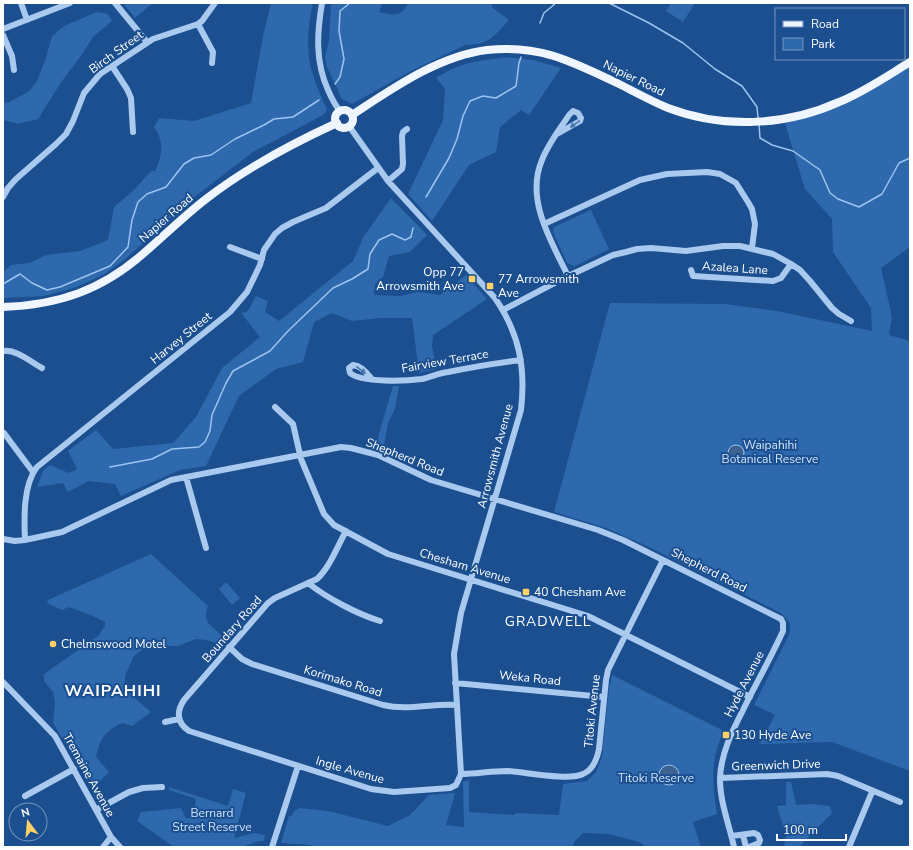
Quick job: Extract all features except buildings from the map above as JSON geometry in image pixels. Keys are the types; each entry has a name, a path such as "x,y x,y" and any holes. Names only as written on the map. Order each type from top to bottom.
{"main road":[{"name":"Napier Road","path":"352,114 436,65 453,58 487,50 519,49 548,54 574,62 669,108 710,119 746,122 785,118 825,108 854,95 910,62"},
{"path":"340,111 347,111 352,114 353,120 349,126 341,127 337,123 336,116 340,111"},
{"name":"Napier Road","path":"3,307 49,302 80,293 110,278 144,253 205,199 238,176 315,133 337,123"}],"street":[{"path":"21,3 27,20"},
{"path":"3,30 70,3"},
{"path":"115,3 147,42"},
{"path":"212,63 213,52 198,24 202,21 215,3"},
{"path":"322,3 317,43 318,56 324,80 332,99 340,111"},
{"name":"Birch Street","path":"3,195 16,180 66,134 73,121 82,97 89,86 100,74 147,42 198,24"},
{"path":"3,35 12,56 14,70"},
{"path":"112,66 131,98 133,132"},
{"name":"Arrowsmith Avenue","path":"349,126 388,181 409,206 486,287 503,310 515,333 521,360 521,410 461,613 455,642 455,683 461,774"},
{"path":"388,181 402,169 402,136 403,132 407,129"},
{"path":"557,134 542,160 535,186 536,200 544,224 568,276"},
{"name":"Harvey Street","path":"33,472 37,467 230,312 247,292 262,259 264,250 282,228 326,208 378,168"},
{"path":"544,224 640,180 667,174 707,172 720,174 736,183 748,202 752,209 755,224 752,248"},
{"path":"503,310 534,292 613,255 637,249 651,248 686,252 723,246 740,246 773,254 792,264 800,270 832,308 851,321"},
{"path":"230,248 262,259"},
{"name":"Azalea Lane","path":"692,276 773,281 781,278 792,264"},
{"path":"3,351 8,350 14,352 42,368"},
{"name":"Fairview Terrace","path":"372,379 378,381 422,379 446,372 521,360"},
{"name":"Chesham Avenue","path":"275,407 293,424 300,455 324,514 334,525 388,554 588,616 750,697"},
{"path":"4,433 33,472 25,506 25,540"},
{"name":"Shepherd Road","path":"3,539 15,541 25,540 62,532 164,483 186,476 341,448 359,450 390,460 431,480 605,532 781,619 784,626"},
{"path":"186,476 206,548"},
{"name":"Boundary Road","path":"179,719 178,712 184,700 229,647 271,601 317,578 326,569 346,531"},
{"name":"Titoki Avenue","path":"461,774 506,771 568,777 583,774 589,770 598,758 608,670 663,560"},
{"path":"308,583 360,613 380,621"},
{"name":"Hyde Avenue","path":"734,847 723,807 720,778 725,750 734,727 780,638 784,626"},
{"name":"Korimako Road","path":"229,647 242,659 252,664 394,708 457,705"},
{"name":"Tremaine Avenue","path":"3,682 52,732 96,810 112,837 120,847"},
{"name":"Weka Road","path":"455,683 604,697"},
{"path":"165,722 179,719 182,726 189,731 298,766 272,847"},
{"name":"Ingle Avenue","path":"298,766 371,789 394,792 450,788 456,785 461,774"},
{"path":"25,796 74,769"},
{"name":"Greenwich Drive","path":"720,778 828,774 838,776 872,792 900,802"},
{"path":"96,810 129,792 144,788 162,787"},
{"path":"848,847 872,792"},
{"path":"732,836 754,833 758,835 760,840 758,843 749,847"},
{"path":"743,835 746,847"},
{"path":"103,847 112,837"}],"green space":[{"path":"123,3 153,3 135,18"},
{"path":"271,3 313,3 309,27 308,53 311,69 318,90 327,110 323,115 253,152 188,202 124,260 103,275 74,288 44,296 3,298 3,272 11,265 30,263 46,255 80,251 108,240 114,207 134,190 151,171 155,171 158,165 161,154 161,143 154,127 159,118 194,121 251,103 263,36"},
{"path":"331,3 382,3 379,12 396,14 402,11 408,3 491,3 493,8 509,20 490,39 479,44 465,45 407,73 352,104 342,99 327,67 325,57 329,41"},
{"path":"671,3 695,3 683,22 666,11"},
{"path":"97,12 108,14 112,21 93,37 62,81 38,119 18,124 3,120 3,103 9,102 28,92 36,83 45,61 52,36 64,26"},
{"path":"506,57 533,60 561,68 529,115 521,110 500,127 496,152 469,165 432,221 408,194 443,120 445,89 436,78 462,65"},
{"name":"Waipahihi Botanical Reserve","path":"910,62 910,247 881,268 892,317 889,335 910,341 910,771 832,742 760,744 775,715 754,705 790,633 790,623 781,613 647,546 606,528 554,512 610,303 725,304 777,311 872,331 871,308 833,252 832,219 805,189 784,120 808,114"},
{"path":"391,198 427,235 410,252 389,256 383,277 375,284 374,295 401,296 417,292 440,295 466,275 487,299 433,335 432,346 436,369 419,373 412,318 380,318 352,321 332,313 314,322 303,362 276,369 239,396 206,466 180,470 121,496 115,484 89,481 68,492 63,483 37,487 43,471 50,465 69,473 77,469 68,451 96,430 113,449 173,443 196,417 222,368 260,337 241,313 248,311 256,296 268,301 265,312 279,321 353,261 364,236"},
{"path":"591,210 609,249 575,266 567,263 553,232 554,227"},
{"path":"393,386 399,386 395,409 388,423 383,451 377,448 379,433"},
{"path":"151,554 208,606 206,612 207,621 223,638 222,641 216,643 196,639 178,646 147,646 134,656 125,676 125,684 131,695 151,712 132,726 122,723 107,732 102,740 96,757 109,772 93,788 53,723 55,702 53,692 44,681 44,674 98,636 105,626 105,622 69,607 62,610 47,603 48,600"},
{"path":"226,582 240,598 232,605 219,589"},
{"name":"Titoki Reserve","path":"612,675 724,731 716,751 713,772 717,814 693,822 701,847 647,847 639,842 609,834 583,833 575,841 572,847 312,847 311,845 281,843 289,816 292,816 294,811 300,808 328,811 388,826 410,815 429,795 455,793 446,825 464,827 463,782 469,780 469,812 514,815 516,813 559,815 563,784 587,781 596,772 602,757 609,688"},
{"path":"786,782 791,782 796,805 810,804 830,806 832,813 801,845 801,847 784,847 786,836 777,806 786,805"},
{"name":"Bernard Street Reserve","path":"169,787 228,806 233,789 246,793 234,838 254,833 265,835 264,841 259,841 242,847 174,847 137,821 141,812 181,808 186,818 193,818 196,799 169,790"}],"shaded area":[{"path":"736,445 743,450 744,453 739,460 736,461 729,456 728,453 733,446"},
{"path":"669,765 676,768 679,775 676,782 669,785 662,782 659,775 662,768"}],"waterway":[{"path":"335,84 340,77 344,59 339,31 340,11 350,3"},
{"path":"540,23 544,13 556,3"},
{"path":"609,3 649,23 683,43 715,69 742,86 757,107 758,118"},
{"path":"426,197 449,158 457,139 463,116 470,101 483,96 496,98 516,86 521,57"},
{"path":"3,284 20,274 32,283 47,290 60,287 110,266 128,247 132,220 138,202 147,194 166,187 184,164 194,158 211,155 235,139 274,119 293,117 319,100"},
{"path":"759,124 760,138 772,145 793,151 820,170 830,193 838,199 859,207 882,194 899,163 910,158"},
{"path":"110,467 152,459 172,449 199,447 205,442 210,431 212,415 233,371 270,351 288,331 333,288 368,269 370,254 379,240 392,234 405,240 411,237 413,228"}],"place":[{"name":"Opp 77 Arrowsmith Ave","path":"472,279"},
{"name":"77 Arrowsmith Ave","path":"490,286"},
{"name":"40 Chesham Ave","path":"526,592"},
{"name":"Chelmswood Motel","path":"53,644"},
{"name":"130 Hyde Ave","path":"726,735"}],"district":[{"name":"GRADWELL","path":"548,621"},
{"name":"WAIPAHIHI","path":"113,691"}]}
